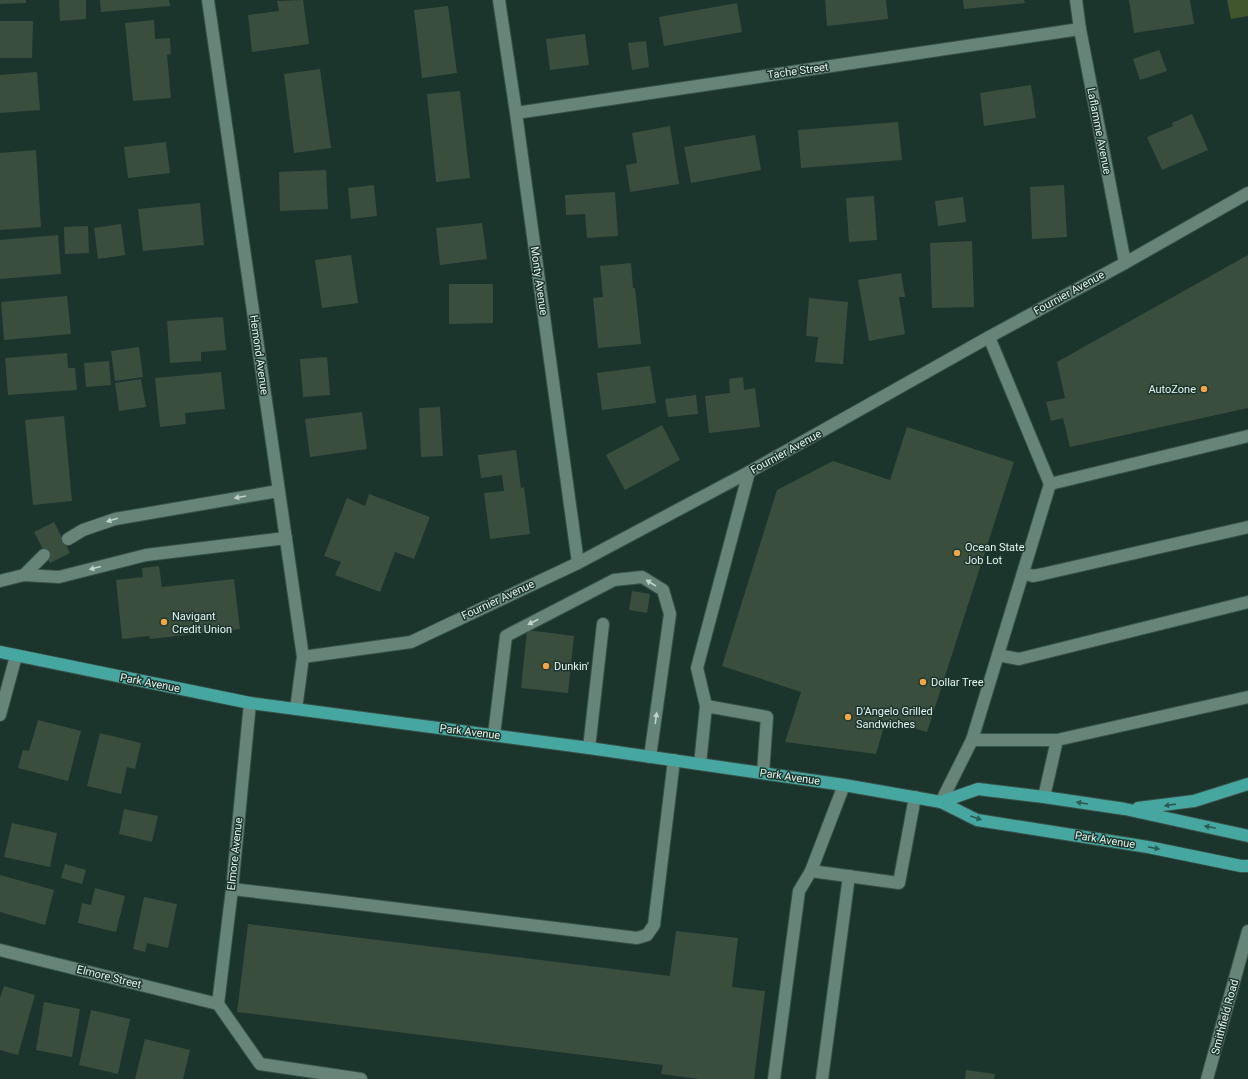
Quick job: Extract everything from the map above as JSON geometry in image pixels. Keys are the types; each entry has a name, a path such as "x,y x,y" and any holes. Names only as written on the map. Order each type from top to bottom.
{"main road":[{"name":"Park Avenue","path":"0,652 250,703 674,760 915,797 941,802 977,820 1148,847 1241,866 1248,866"},
{"path":"1125,809 1166,806 1194,801 1248,784"},
{"path":"941,802 978,789 1125,809 1248,836"}],"street":[{"name":"Hemond Avenue","path":"208,0 303,657 296,710"},
{"name":"Monty Avenue","path":"498,0 516,113 578,563"},
{"name":"Laflamme Avenue","path":"1076,0 1080,29 1125,263"},
{"name":"Tache Street","path":"516,113 1080,29"},
{"name":"Fournier Avenue","path":"303,657 411,642 578,563 749,472 1248,193"},
{"path":"941,802 972,740 1050,484 989,337"},
{"path":"1050,484 1248,436"},
{"path":"700,764 706,706 697,668 749,472"},
{"path":"68,539 83,530 115,519 278,491"},
{"path":"1023,573 1033,576 1043,574 1248,527"},
{"path":"0,581 24,574 59,577 146,554 286,538"},
{"path":"24,574 44,555"},
{"path":"494,735 506,636 614,580 642,577 663,590 670,614 650,757"},
{"path":"998,655 1019,659 1248,602"},
{"path":"589,748 603,624"},
{"path":"0,714 16,656"},
{"path":"972,740 1057,740 1248,697"},
{"name":"Elmore Avenue","path":"218,1004 232,889 250,703"},
{"path":"706,706 767,717 763,773"},
{"path":"1044,797 1057,740"},
{"path":"232,889 636,938 647,935 654,925 674,760"},
{"path":"774,1079 799,891 811,871 844,785"},
{"path":"811,871 899,883 915,797"},
{"path":"822,1079 849,876"},
{"name":"Smithfield Road","path":"1207,1079 1248,931"},
{"name":"Elmore Street","path":"0,950 218,1004"},
{"path":"218,1004 260,1064 361,1079"}],"green space":[{"path":"1227,0 1248,0 1248,16 1231,19"}],"building":[{"path":"0,0 26,0 26,3 0,4"},
{"path":"59,0 86,0 86,19 60,21"},
{"path":"100,0 169,0 170,6 101,12"},
{"path":"303,0 309,44 252,52 248,15 279,11 277,1"},
{"path":"825,0 886,0 888,19 827,26"},
{"path":"963,0 1024,0 1025,3 964,9"},
{"path":"1129,0 1190,0 1194,24 1134,33"},
{"path":"737,3 742,32 664,46 659,17"},
{"path":"448,6 457,73 422,78 414,10"},
{"path":"154,20 155,39 170,38 171,54 167,55 171,98 133,101 125,23"},
{"path":"0,21 33,21 32,58 0,58"},
{"path":"585,34 589,65 550,70 546,39"},
{"path":"646,41 649,67 632,70 628,43"},
{"path":"1159,50 1167,71 1140,80 1133,59"},
{"path":"320,69 331,148 294,153 284,74"},
{"path":"37,72 40,110 0,113 0,75"},
{"path":"1031,85 1036,118 984,126 980,93"},
{"path":"460,91 470,178 436,182 427,94"},
{"path":"1192,114 1208,150 1162,170 1147,137 1173,126 1172,123"},
{"path":"898,122 902,160 801,168 798,130"},
{"path":"670,126 679,184 630,192 626,165 637,163 632,133"},
{"path":"755,135 761,170 691,183 684,147"},
{"path":"166,142 170,173 128,178 124,147"},
{"path":"36,150 41,227 0,230 0,153"},
{"path":"326,170 328,209 280,211 279,172"},
{"path":"374,185 377,216 351,219 348,188"},
{"path":"1064,185 1067,237 1032,239 1030,187"},
{"path":"615,192 618,236 587,238 585,214 566,215 565,195"},
{"path":"874,196 877,240 849,242 846,198"},
{"path":"963,197 966,222 938,226 935,201"},
{"path":"200,203 204,245 143,251 138,209"},
{"path":"482,223 487,259 440,265 436,228"},
{"path":"121,224 125,255 98,259 94,228"},
{"path":"88,226 89,253 65,254 64,227"},
{"path":"58,235 61,274 0,279 0,240"},
{"path":"972,241 974,307 932,308 930,243"},
{"path":"351,255 358,303 322,308 315,260"},
{"path":"1248,255 1248,408 1070,447 1063,418 1051,421 1046,402 1065,398 1057,362"},
{"path":"631,263 641,344 598,348 593,298 603,297 600,266"},
{"path":"901,273 905,297 899,297 905,334 869,341 858,280"},
{"path":"449,284 493,284 493,323 449,324"},
{"path":"67,296 71,334 4,340 1,302"},
{"path":"809,298 848,302 843,364 815,362 818,337 806,336"},
{"path":"223,317 226,350 201,352 201,361 170,363 167,321"},
{"path":"139,347 143,377 115,381 111,351"},
{"path":"67,353 68,368 75,368 77,390 8,395 5,358"},
{"path":"327,357 330,395 303,397 300,359"},
{"path":"109,361 111,385 86,387 84,363"},
{"path":"650,366 656,403 602,410 597,373"},
{"path":"221,372 225,409 185,413 186,424 160,427 155,378"},
{"path":"743,377 744,390 755,388 760,427 709,433 705,396 730,393 729,379"},
{"path":"141,379 146,407 119,411 115,383"},
{"path":"696,395 698,414 668,417 665,399"},
{"path":"440,407 443,456 421,457 419,408"},
{"path":"362,412 367,449 310,457 305,419"},
{"path":"64,416 72,501 33,505 25,420"},
{"path":"662,425 680,460 625,490 606,455"},
{"path":"907,427 1014,462 927,732 886,720 876,754 785,742 801,692 722,666 777,490 833,461 890,480"},
{"path":"516,450 521,488 524,487 530,534 490,539 484,493 504,491 502,475 481,478 478,455"},
{"path":"369,494 430,517 414,559 395,552 380,592 335,575 341,562 324,556 347,498 365,506"},
{"path":"54,522 70,553 50,563 34,532"},
{"path":"159,566 162,587 234,579 240,629 150,639 149,636 122,639 116,580 143,577 142,568"},
{"path":"632,591 650,594 647,613 629,610"},
{"path":"527,630 574,636 568,693 521,688"},
{"path":"38,720 81,731 68,781 18,768 23,750 29,751"},
{"path":"100,733 141,743 135,769 127,767 121,794 87,786"},
{"path":"124,809 158,816 152,842 119,834"},
{"path":"12,823 57,833 50,867 4,857"},
{"path":"65,864 86,870 82,884 61,878"},
{"path":"0,875 54,890 45,925 0,912"},
{"path":"95,888 125,896 116,932 78,923 82,903 91,905"},
{"path":"144,897 177,904 168,948 147,943 145,952 133,949"},
{"path":"248,924 670,976 676,931 738,938 732,987 765,991 754,1079 699,1079 661,1074 663,1065 237,1012"},
{"path":"4,986 35,995 18,1055 0,1050 0,998"},
{"path":"44,1002 80,1009 72,1057 36,1050"},
{"path":"91,1010 130,1019 118,1074 79,1065"},
{"path":"145,1039 190,1050 183,1079 135,1079"},
{"path":"966,1070 995,1074 994,1079 965,1079"}],"place":[{"name":"AutoZone","path":"1204,389"},
{"name":"Ocean State Job Lot","path":"957,553"},
{"name":"Navigant Credit Union","path":"164,622"},
{"name":"Dunkin'","path":"546,666"},
{"name":"Dollar Tree","path":"923,682"},
{"name":"D'Angelo Grilled Sandwiches","path":"848,717"}]}
